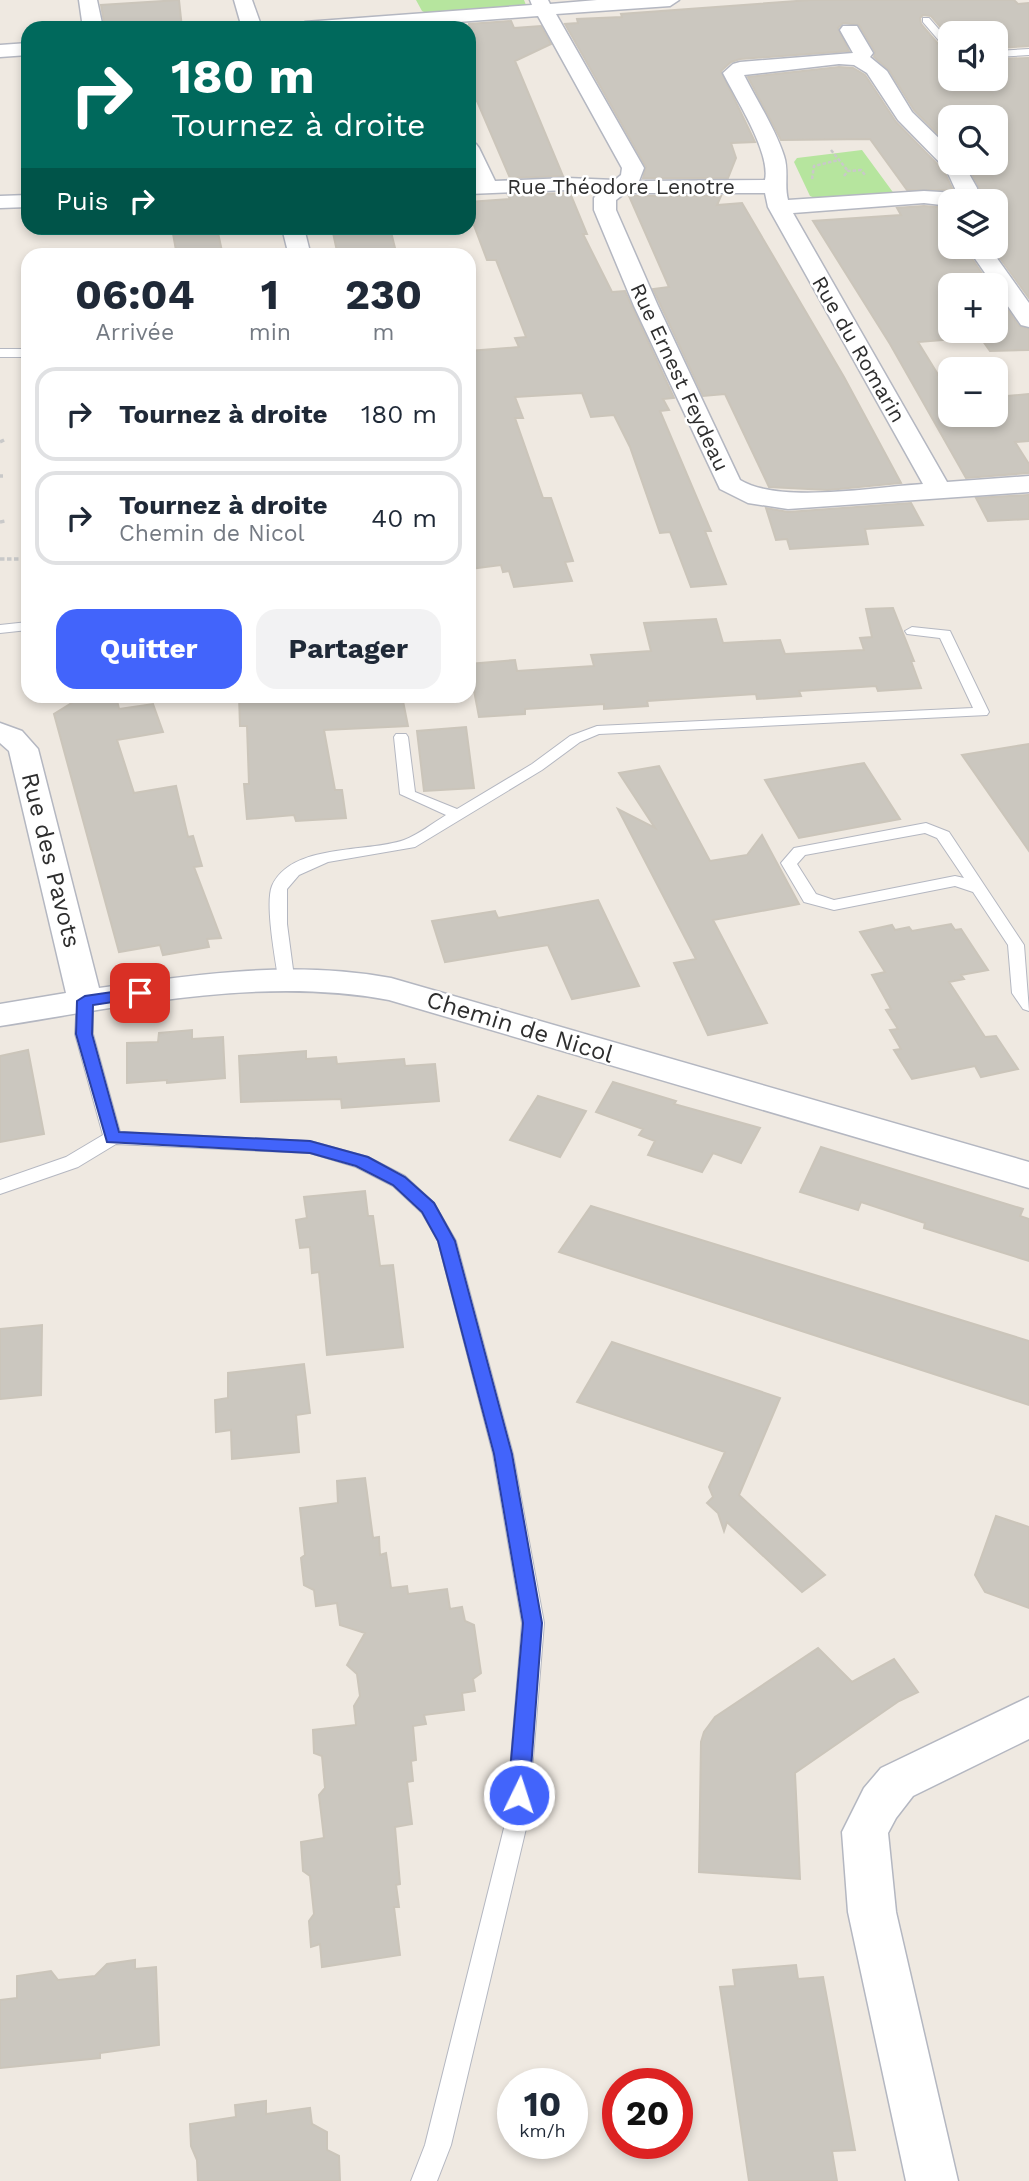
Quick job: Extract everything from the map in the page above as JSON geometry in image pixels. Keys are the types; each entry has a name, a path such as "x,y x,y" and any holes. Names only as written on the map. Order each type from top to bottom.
{"street":[{"path":"88,0 92,21"},
{"path":"243,0 250,21"},
{"path":"402,0 412,21"},
{"path":"433,21 542,5 670,0"},
{"name":"Rue Ernest Feydeau","path":"542,5 633,168 631,178 605,198 605,210 646,306 729,484 745,494 767,500 788,501 1029,484"},
{"path":"850,30 863,53 858,59"},
{"path":"0,51 21,50"},
{"path":"938,198 777,196 777,172 773,155 733,78 734,71 751,66 839,58 858,59 873,65 906,118 941,150 967,189"},
{"name":"Rue Théodore Lenotre","path":"478,187 580,184 777,196"},
{"name":"Rue du Romarin","path":"777,196 939,490"},
{"path":"0,202 21,201"},
{"path":"986,259 1029,320"},
{"name":"Rue des Pavots","path":"0,732 12,737 23,749 85,1001"},
{"name":"Chemin de Nicol","path":"0,1015 244,980 286,977 350,980 391,989 1029,1175"},
{"path":"932,2181 872,1912 865,1832 880,1804 897,1782 1029,1717"}],"lane":[{"path":"926,20 938,34"},
{"path":"1008,53 1029,52"},
{"path":"0,353 21,353"},
{"path":"0,629 21,627"},
{"path":"286,977 279,924 279,888 293,871 324,858 409,844 537,767 575,739 597,730 982,712 945,634 912,631"},
{"path":"401,737 408,794 458,815"},
{"path":"978,888 955,881 834,905 810,898 789,863 800,851 926,828 943,835 1016,945 1020,993 1029,1005"},
{"path":"85,1001 84,1034 113,1138"},
{"path":"3,1190 72,1162 113,1138 310,1147 362,1161 399,1181 428,1208 447,1241 503,1454 533,1623 517,1820 438,2145 424,2181"}],"path":[{"path":"831,150 848,171"},
{"path":"812,179 814,166 839,160"},
{"path":"843,177 848,171 861,170"},
{"path":"0,442 6,439"},
{"path":"0,559 21,559"}],"green space":[{"path":"416,0 524,0 526,5 426,13"},
{"path":"862,150 895,195 817,199 810,196 794,162 797,158"}],"building":[{"path":"179,0 181,21 104,21 101,5"},
{"path":"810,0 1014,0 1018,4 1029,3 1029,46 1008,47 1008,21 938,21 938,24 931,16 923,15 920,18 921,24 938,44 938,91 1008,91 1008,59 1029,58 1029,298 1001,259 1008,259 1008,189 979,189 972,175 1008,175 1008,105 938,105 938,134 914,110 889,70 874,57 875,52 859,25 843,23 838,28 849,51 740,59 731,62 721,71 755,142 731,143 736,158 728,178 643,178 646,167 565,24 578,23 577,19 622,17 621,14"},
{"path":"511,21 514,28 541,26 551,44 515,61 563,176 510,178 476,101 476,24"},
{"path":"839,67 853,68 865,75 896,122 938,165 938,175 946,175 953,189 907,190 870,139 781,140 748,77"},
{"path":"570,193 587,234 583,234 612,292 625,291 674,398 663,399 669,410 660,411 711,531 705,531 726,584 691,587 670,532 660,533 630,447 614,415 591,417 582,393 515,397 523,418 515,418 543,498 551,498 573,561 565,562 572,581 514,587 509,571 503,572 501,565 476,568 476,350 519,347 515,338 526,337 496,260 487,260 476,231 476,201 510,199 508,195"},
{"path":"629,196 721,196 717,205 742,203 844,377 901,483 828,490 769,487 725,394 703,396 653,289 669,287"},
{"path":"938,207 938,259 972,259 982,273 938,273 938,340 918,342 938,374 938,427 1008,427 1008,396 1029,394 1029,441 1015,442 1029,464 1029,473 966,478 890,344 813,221 901,215 897,208"},
{"path":"173,235 218,235 221,248 176,248"},
{"path":"334,235 392,235 395,248 336,248"},
{"path":"1008,310 1019,326 1029,329 1029,350 990,351 984,343 1008,343"},
{"path":"1029,495 1029,519 988,521 976,498"},
{"path":"911,503 923,525 865,529 868,544 790,549 787,539 776,540 766,508 788,512"},
{"path":"893,608 914,661 911,661 921,688 878,691 876,686 799,691 801,696 757,699 756,694 647,701 648,706 604,709 604,704 525,709 525,714 479,717 476,701 476,663 515,660 517,671 594,666 591,655 651,651 644,623 716,619 723,643 780,640 785,654 864,650 860,638 872,637 866,609"},
{"path":"72,703 118,703 119,709 153,704 163,732 117,740 134,793 176,786 188,837 193,836 202,866 194,867 221,938 207,939 209,947 163,955 160,945 119,952 54,714"},
{"path":"239,703 403,703 408,726 324,730 335,790 342,790 346,818 296,821 294,815 247,819 244,784 249,784 247,726 240,726"},
{"path":"466,727 474,788 424,791 417,731"},
{"path":"1029,744 1029,851 962,755"},
{"path":"864,763 900,819 799,838 765,780"},
{"path":"659,766 710,861 747,855 762,835 799,904 713,920 767,1023 708,1035 674,963 696,959 618,809 655,828 619,773"},
{"path":"598,900 639,986 572,999 548,945 445,962 432,921 495,911 498,918"},
{"path":"951,924 955,930 961,929 988,970 961,975 964,979 949,982 985,1037 996,1036 1018,1069 981,1077 975,1066 912,1079 894,1050 901,1049 890,1030 898,1029 886,1010 891,1009 872,975 885,972 860,932 892,925 895,930 909,927 912,931"},
{"path":"192,1030 192,1039 223,1037 225,1078 127,1083 127,1043 158,1042 159,1033"},
{"path":"28,1050 44,1134 0,1142 0,1056"},
{"path":"306,1051 306,1059 336,1057 337,1064 404,1059 405,1066 435,1064 439,1101 342,1108 341,1099 241,1102 239,1056"},
{"path":"613,1082 676,1101 674,1104 760,1128 741,1163 713,1153 702,1172 648,1155 655,1141 639,1135 643,1129 596,1112"},
{"path":"538,1096 586,1111 560,1157 510,1140"},
{"path":"821,1147 1023,1209 1020,1216 1029,1219 1029,1261 924,1228 925,1223 861,1202 858,1210 800,1192"},
{"path":"365,1191 368,1216 373,1216 380,1266 393,1265 403,1347 327,1355 319,1272 312,1273 310,1247 300,1248 296,1220 307,1218 304,1197"},
{"path":"591,1206 1029,1341 1029,1405 559,1252"},
{"path":"42,1325 41,1395 0,1399 0,1329"},
{"path":"612,1342 780,1398 739,1495 825,1575 802,1592 727,1522 724,1531 718,1513 707,1503 713,1497 709,1487 725,1452 577,1402"},
{"path":"304,1364 310,1413 296,1415 299,1452 232,1459 231,1430 216,1432 215,1400 228,1398 228,1373"},
{"path":"365,1478 373,1538 379,1537 380,1555 386,1553 391,1588 407,1586 408,1594 447,1589 450,1609 462,1607 465,1621 474,1625 481,1673 473,1679 475,1691 462,1693 464,1710 424,1715 426,1724 413,1726 416,1760 411,1761 413,1781 407,1782 412,1824 395,1827 400,1884 396,1885 399,1907 394,1907 400,1955 322,1967 320,1944 311,1947 309,1921 314,1914 310,1876 303,1871 301,1842 324,1838 319,1795 325,1788 322,1756 314,1753 313,1730 356,1725 354,1706 360,1696 357,1674 347,1665 365,1633 340,1625 337,1603 316,1606 314,1590 304,1585 301,1558 305,1555 300,1508 338,1503 337,1481"},
{"path":"996,1516 1029,1527 1029,1608 985,1592 975,1575"},
{"path":"818,1648 852,1682 894,1659 918,1692 899,1701 795,1773 800,1879 699,1872 701,1742 704,1732 715,1717"},
{"path":"135,1960 135,1969 156,1967 159,2045 100,2053 100,2058 0,2068 0,2000 17,1998 17,1976 51,1971 58,1980 95,1976 107,1964"},
{"path":"796,1965 798,1979 823,1977 855,2150 832,2151 837,2181 749,2181 720,1987 735,1986 733,1970"},
{"path":"266,2101 266,2114 310,2108 312,2124 327,2132 327,2150 339,2156 340,2181 198,2181 190,2124 236,2117 235,2105"}],"route":[{"path":"140,993 85,1001 84,1034 113,1138 310,1147 362,1161 399,1181 428,1208 447,1241 503,1454 533,1623 519,1795"}]}
